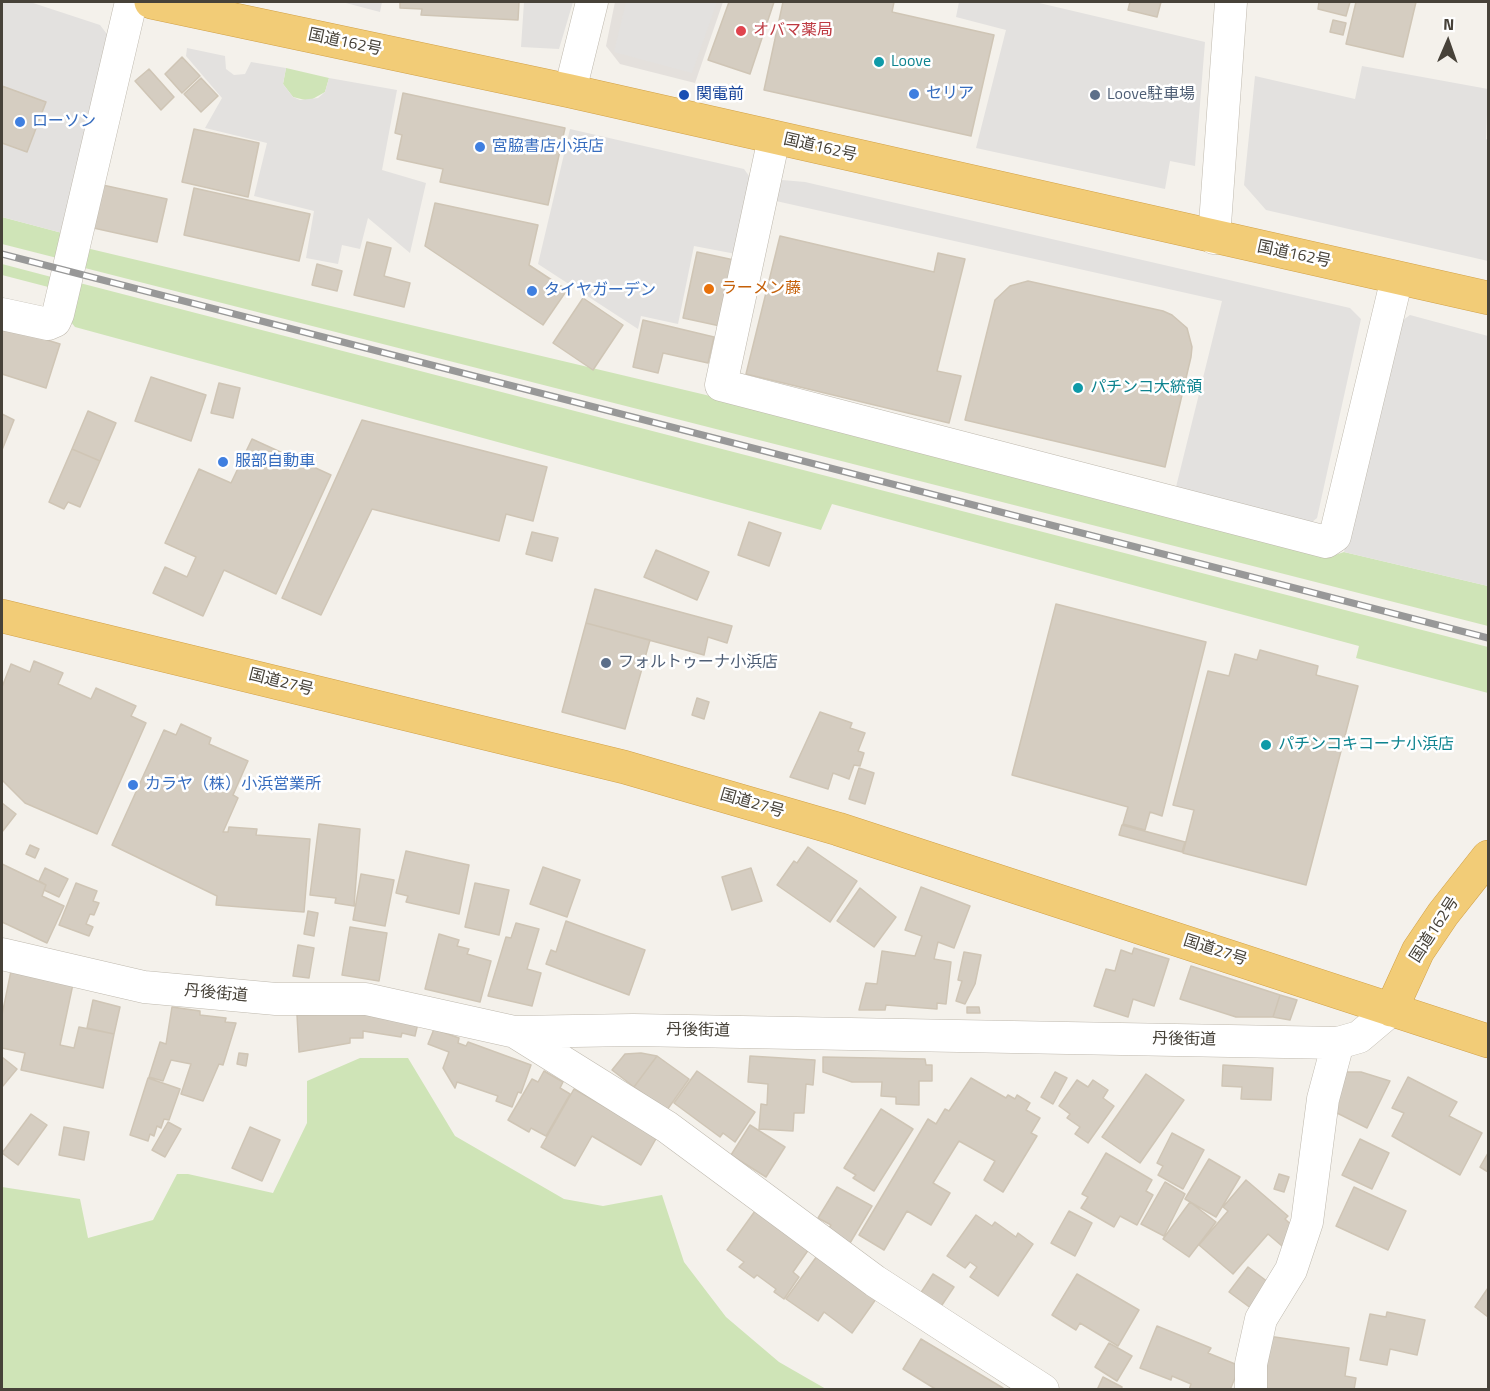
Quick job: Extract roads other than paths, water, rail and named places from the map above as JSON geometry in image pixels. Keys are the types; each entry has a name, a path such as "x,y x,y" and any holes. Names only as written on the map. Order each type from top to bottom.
{"highway":[{"name":"国道162号","path":"151,2 570,91 1488,298"},
{"name":"国道27号","path":"2,616 624,767 838,829 1488,1041"},
{"name":"国道162号","path":"1391,1010 1418,951 1443,914 1488,857"}],"street":[{"path":"2,314 48,324 55,321 58,314 131,2"},
{"path":"570,91 592,2"},
{"path":"1214,238 1231,2"},
{"path":"774,138 721,385 1326,542 1335,536 1397,278"},
{"name":"丹後街道","path":"2,954 144,987 276,999 366,999 515,1032 633,1030 1338,1043 1359,1037 1391,1010"},
{"path":"515,1032 667,1127 875,1281 1043,1389"},
{"path":"1251,1389 1251,1364 1261,1319 1291,1270 1307,1222 1323,1099 1338,1043"}],"railway":[{"path":"2,254 1488,638"}],"place":[{"name":"オバマ薬局","path":"741,31"},
{"name":"Loove","path":"879,62"},
{"name":"セリア","path":"914,94"},
{"name":"関電前","path":"684,95"},
{"name":"Loove駐車場","path":"1095,95"},
{"name":"ローソン","path":"20,122"},
{"name":"宮脇書店小浜店","path":"480,147"},
{"name":"ラーメン藤","path":"709,289"},
{"name":"タイヤガーデン","path":"532,291"},
{"name":"パチンコ大統領","path":"1078,388"},
{"name":"服部自動車","path":"223,462"},
{"name":"フォルトゥーナ小浜店","path":"606,663"},
{"name":"パチンコキコーナ小浜店","path":"1266,745"},
{"name":"カラヤ（株）小浜営業所","path":"133,785"}]}
